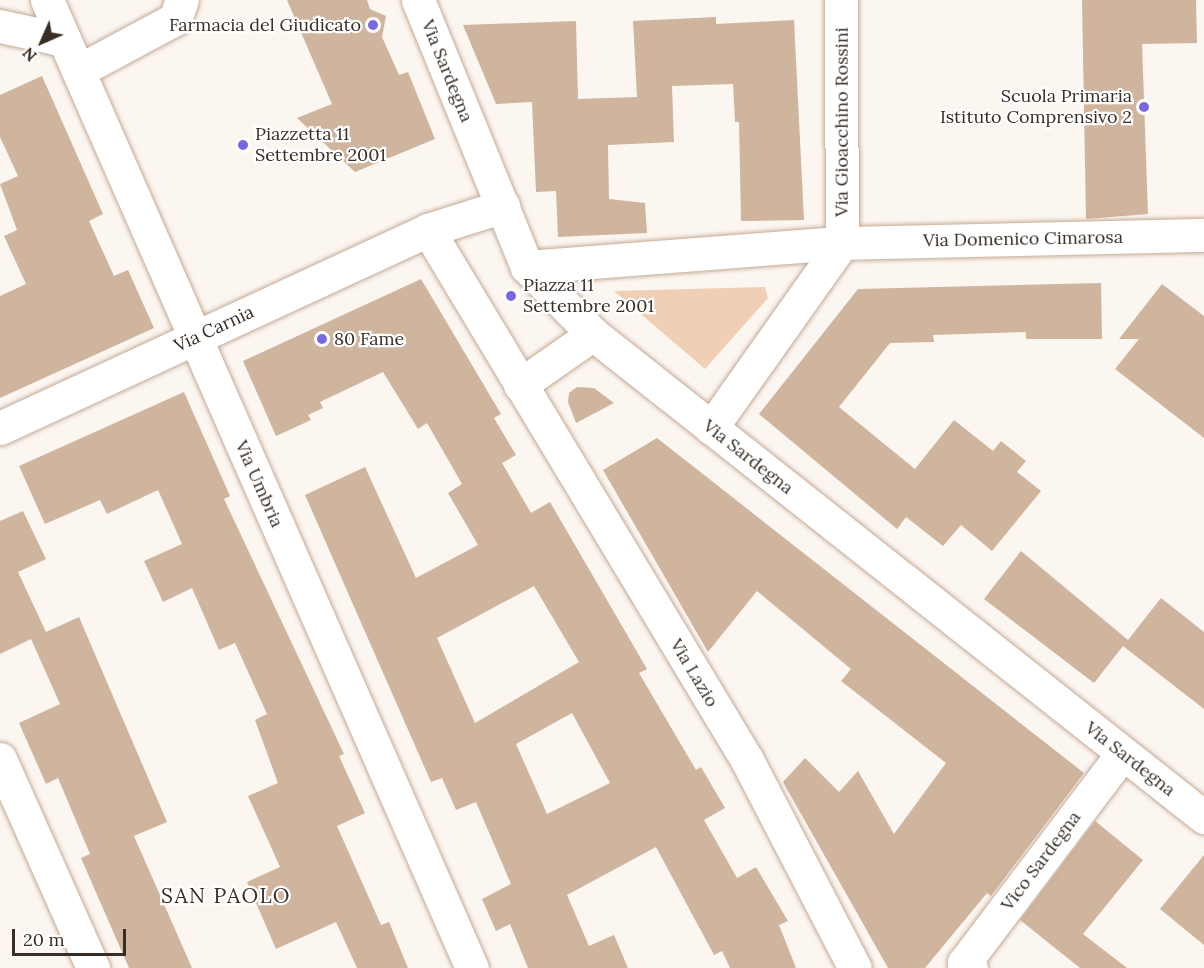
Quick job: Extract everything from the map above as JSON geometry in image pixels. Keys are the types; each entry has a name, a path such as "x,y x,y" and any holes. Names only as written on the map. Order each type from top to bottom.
{"street":[{"name":"Via Umbria","path":"47,0 472,968"},
{"path":"78,71 175,19 182,0"},
{"name":"Via Sardegna","path":"418,0 527,267 593,334 1204,817"},
{"name":"Via Gioacchino Rossini","path":"841,0 842,243"},
{"path":"0,26 64,40"},
{"path":"503,206 428,230 520,385 593,334"},
{"name":"Via Carnia","path":"0,428 428,230"},
{"name":"Via Domenico Cimarosa","path":"527,267 842,243 1198,242"},
{"path":"711,428 842,243"},
{"name":"Via Lazio","path":"520,385 747,760 855,968"},
{"name":"Vico Sardegna","path":"971,968 964,963 1123,753"},
{"path":"0,759 93,968"}],"shaded area":[{"path":"765,287 768,298 705,369 614,291"}],"building":[{"path":"287,0 367,0 370,9 386,16 382,37 399,75 408,72 435,139 355,172 297,118 332,104"},
{"path":"1082,0 1196,0 1197,43 1142,44 1148,214 1086,219"},
{"path":"716,17 716,24 794,20 804,220 741,221 739,122 735,122 733,84 672,86 674,142 608,145 609,199 645,203 647,233 558,237 556,191 536,192 532,102 496,104 463,25 576,21 578,99 637,97 633,21"},
{"path":"42,76 103,214 89,221 114,276 128,270 154,328 0,398 0,296 26,284 4,236 17,230 0,184 18,176 0,137 0,95"},
{"path":"421,279 501,414 494,418 516,455 502,463 531,513 550,502 647,669 639,673 696,770 701,767 725,808 704,820 737,878 756,867 788,921 779,925 796,968 730,968 722,951 714,955 656,847 567,895 589,946 614,935 628,968 528,968 510,924 496,931 482,899 511,884 476,802 456,810 442,778 431,782 305,495 365,467 416,578 478,545 448,493 462,484 427,423 418,429 383,372 320,402 323,408 308,415 311,420 276,436 243,361","holes":["534,586 579,662 475,723 437,638","572,713 610,783 547,814 516,744"]},
{"path":"1101,283 1102,339 1026,339 1026,332 933,335 934,342 890,343 839,407 915,469 954,420 993,451 1001,441 1026,461 1017,472 1041,491 992,551 961,525 943,546 906,517 897,529 759,414 858,289"},
{"path":"1162,284 1204,316 1204,438 1115,369 1139,339 1119,339"},
{"path":"577,387 594,388 614,403 576,423 568,402 569,393"},
{"path":"184,392 230,496 224,499 344,754 339,756 365,813 337,826 381,925 389,922 408,968 357,968 336,922 276,949 247,882 280,867 248,796 278,783 255,720 267,714 235,643 219,650 192,588 163,602 144,561 182,544 158,490 107,514 100,500 45,524 19,466"},
{"path":"657,438 1084,773 991,896 987,893 925,968 888,968 783,782 805,758 839,792 858,771 894,834 946,763 841,681 851,669 757,591 708,652 603,470"},
{"path":"23,511 46,559 18,572 46,632 79,617 167,822 134,836 192,968 129,968 81,858 90,854 58,778 46,784 19,723 60,704 31,639 0,654 0,521"},
{"path":"1021,551 1128,640 1161,598 1204,632 1204,709 1123,646 1094,683 984,599"},
{"path":"1095,821 1143,860 1083,934 1127,968 1080,968 1020,920"},
{"path":"1204,855 1204,945 1160,909"}],"place":[{"name":"Farmacia del Giudicato","path":"373,25"},
{"name":"Scuola Primaria Istituto Comprensivo 2","path":"1144,107"},
{"name":"Piazzetta 11 Settembre 2001","path":"243,145"},
{"name":"Piazza 11 Settembre 2001","path":"511,296"},
{"name":"80 Fame","path":"322,339"}],"district":[{"name":"SAN PAOLO","path":"226,896"}]}
